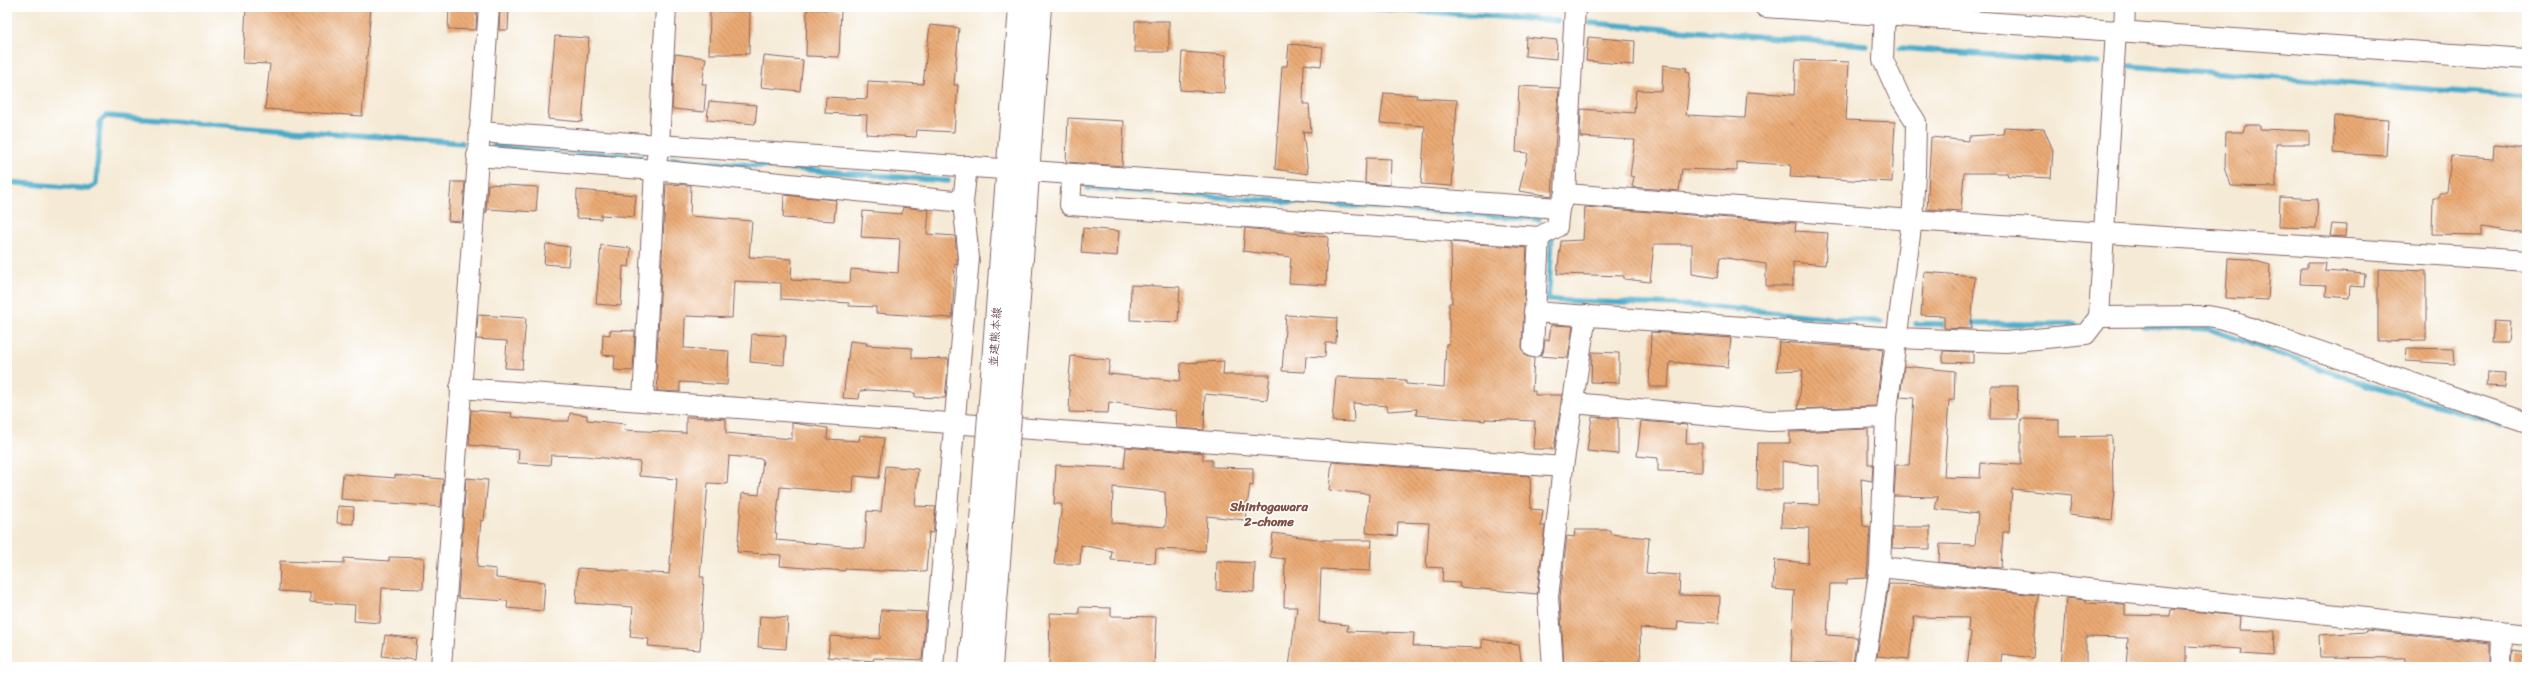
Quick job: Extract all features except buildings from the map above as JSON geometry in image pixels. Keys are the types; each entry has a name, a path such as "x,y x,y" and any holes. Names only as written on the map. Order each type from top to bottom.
{"main road":[{"name":"並建熊本線","path":"991,667 1011,257 1008,170 1020,7"},
{"name":"並建熊本線","path":"970,667 1011,257 1030,171 1040,7"}],"street":[{"path":"441,667 460,388 489,7"},
{"path":"644,401 655,170 660,145 666,7"},
{"path":"1072,174 1070,205 1539,237 1557,227 1562,201 1575,7"},
{"path":"1765,7 1885,11 2120,30 2527,59"},
{"path":"1534,312 1896,338 2006,342 2086,334 2099,317 2104,231 2120,30 2125,7"},
{"path":"1864,667 1880,567 1886,417 1912,220 1916,122 1883,60 1885,11"},
{"path":"480,132 1008,170 2104,231 2527,261"},
{"path":"477,156 655,170 963,202"},
{"path":"933,667 969,258 963,202 967,166"},
{"path":"1533,347 1539,237"},
{"path":"1553,667 1548,597 1562,467 1586,315"},
{"path":"2099,317 2208,316 2224,319 2527,422"},
{"path":"460,388 1562,467"},
{"path":"1573,403 1770,421 1886,417"},
{"path":"1880,567 2527,635"},
{"path":"2501,667 2502,633"}],"waterway":[{"path":"1356,7 1558,21"},
{"path":"1590,23 1866,45"},
{"path":"1900,48 2098,63"},
{"path":"2129,66 2527,97"},
{"path":"7,182 89,189 96,184 100,121 106,116 462,143"},
{"path":"494,146 641,157"},
{"path":"673,159 948,181"},
{"path":"1088,188 1539,219"},
{"path":"1552,237 1548,300 1700,306 1881,322"},
{"path":"1916,324 1951,324"},
{"path":"1965,324 2075,324"},
{"path":"2143,326 2209,329 2367,385 2503,424"}],"district":[{"name":"Shintogawara 2-chome","path":"1269,514"}]}
